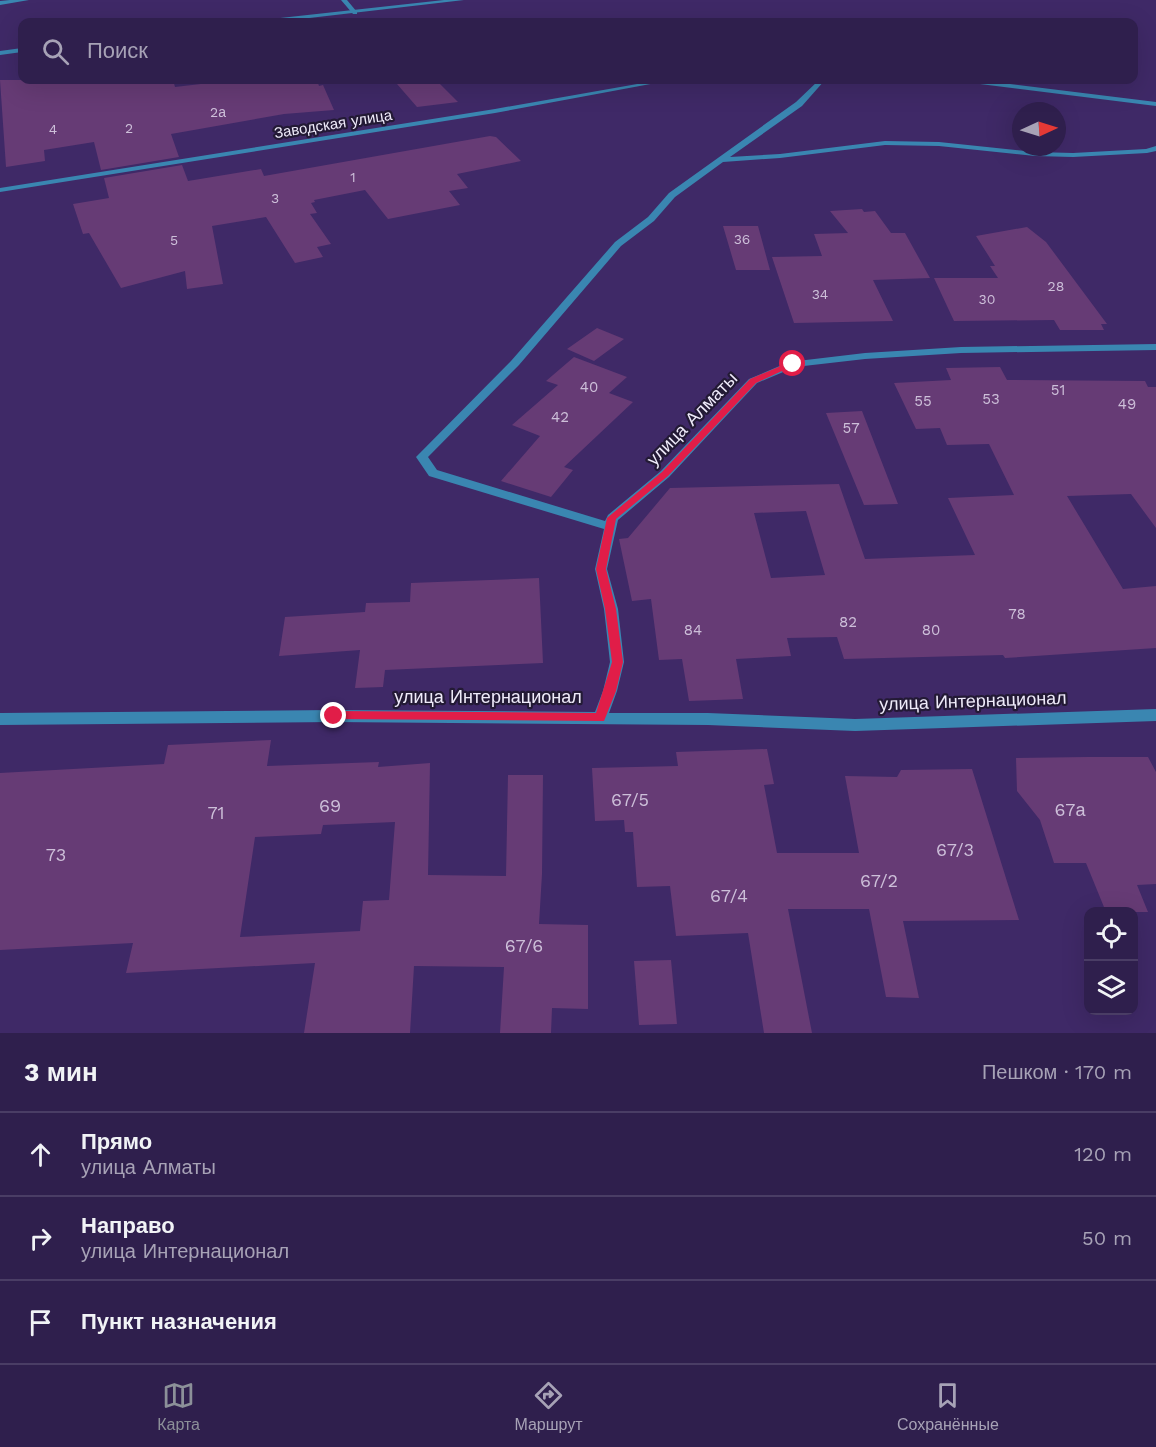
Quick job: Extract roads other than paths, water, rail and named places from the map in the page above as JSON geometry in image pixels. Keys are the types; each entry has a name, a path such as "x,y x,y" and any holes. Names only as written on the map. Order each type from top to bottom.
{"street":[{"path":"0,3 26,0"},
{"path":"344,0 355,13"},
{"path":"303,18 461,0"},
{"path":"0,53 18,51"},
{"name":"Заводская улица","path":"0,190 495,111 647,84"},
{"path":"610,527 433,473 423,457 515,363 618,244 651,219 672,195 799,104 818,84"},
{"path":"996,84 1156,104"},
{"path":"720,160 780,156 885,143 939,144 1035,154 1073,155 1148,150 1156,147"},
{"name":"улица Алматы","path":"600,718 617,662 611,609 601,569 612,518 665,474 753,381 793,364 865,356 961,350 1156,347"},
{"name":"улица Интернационал","path":"0,718 211,716 600,718 855,724 1156,715"}]}
